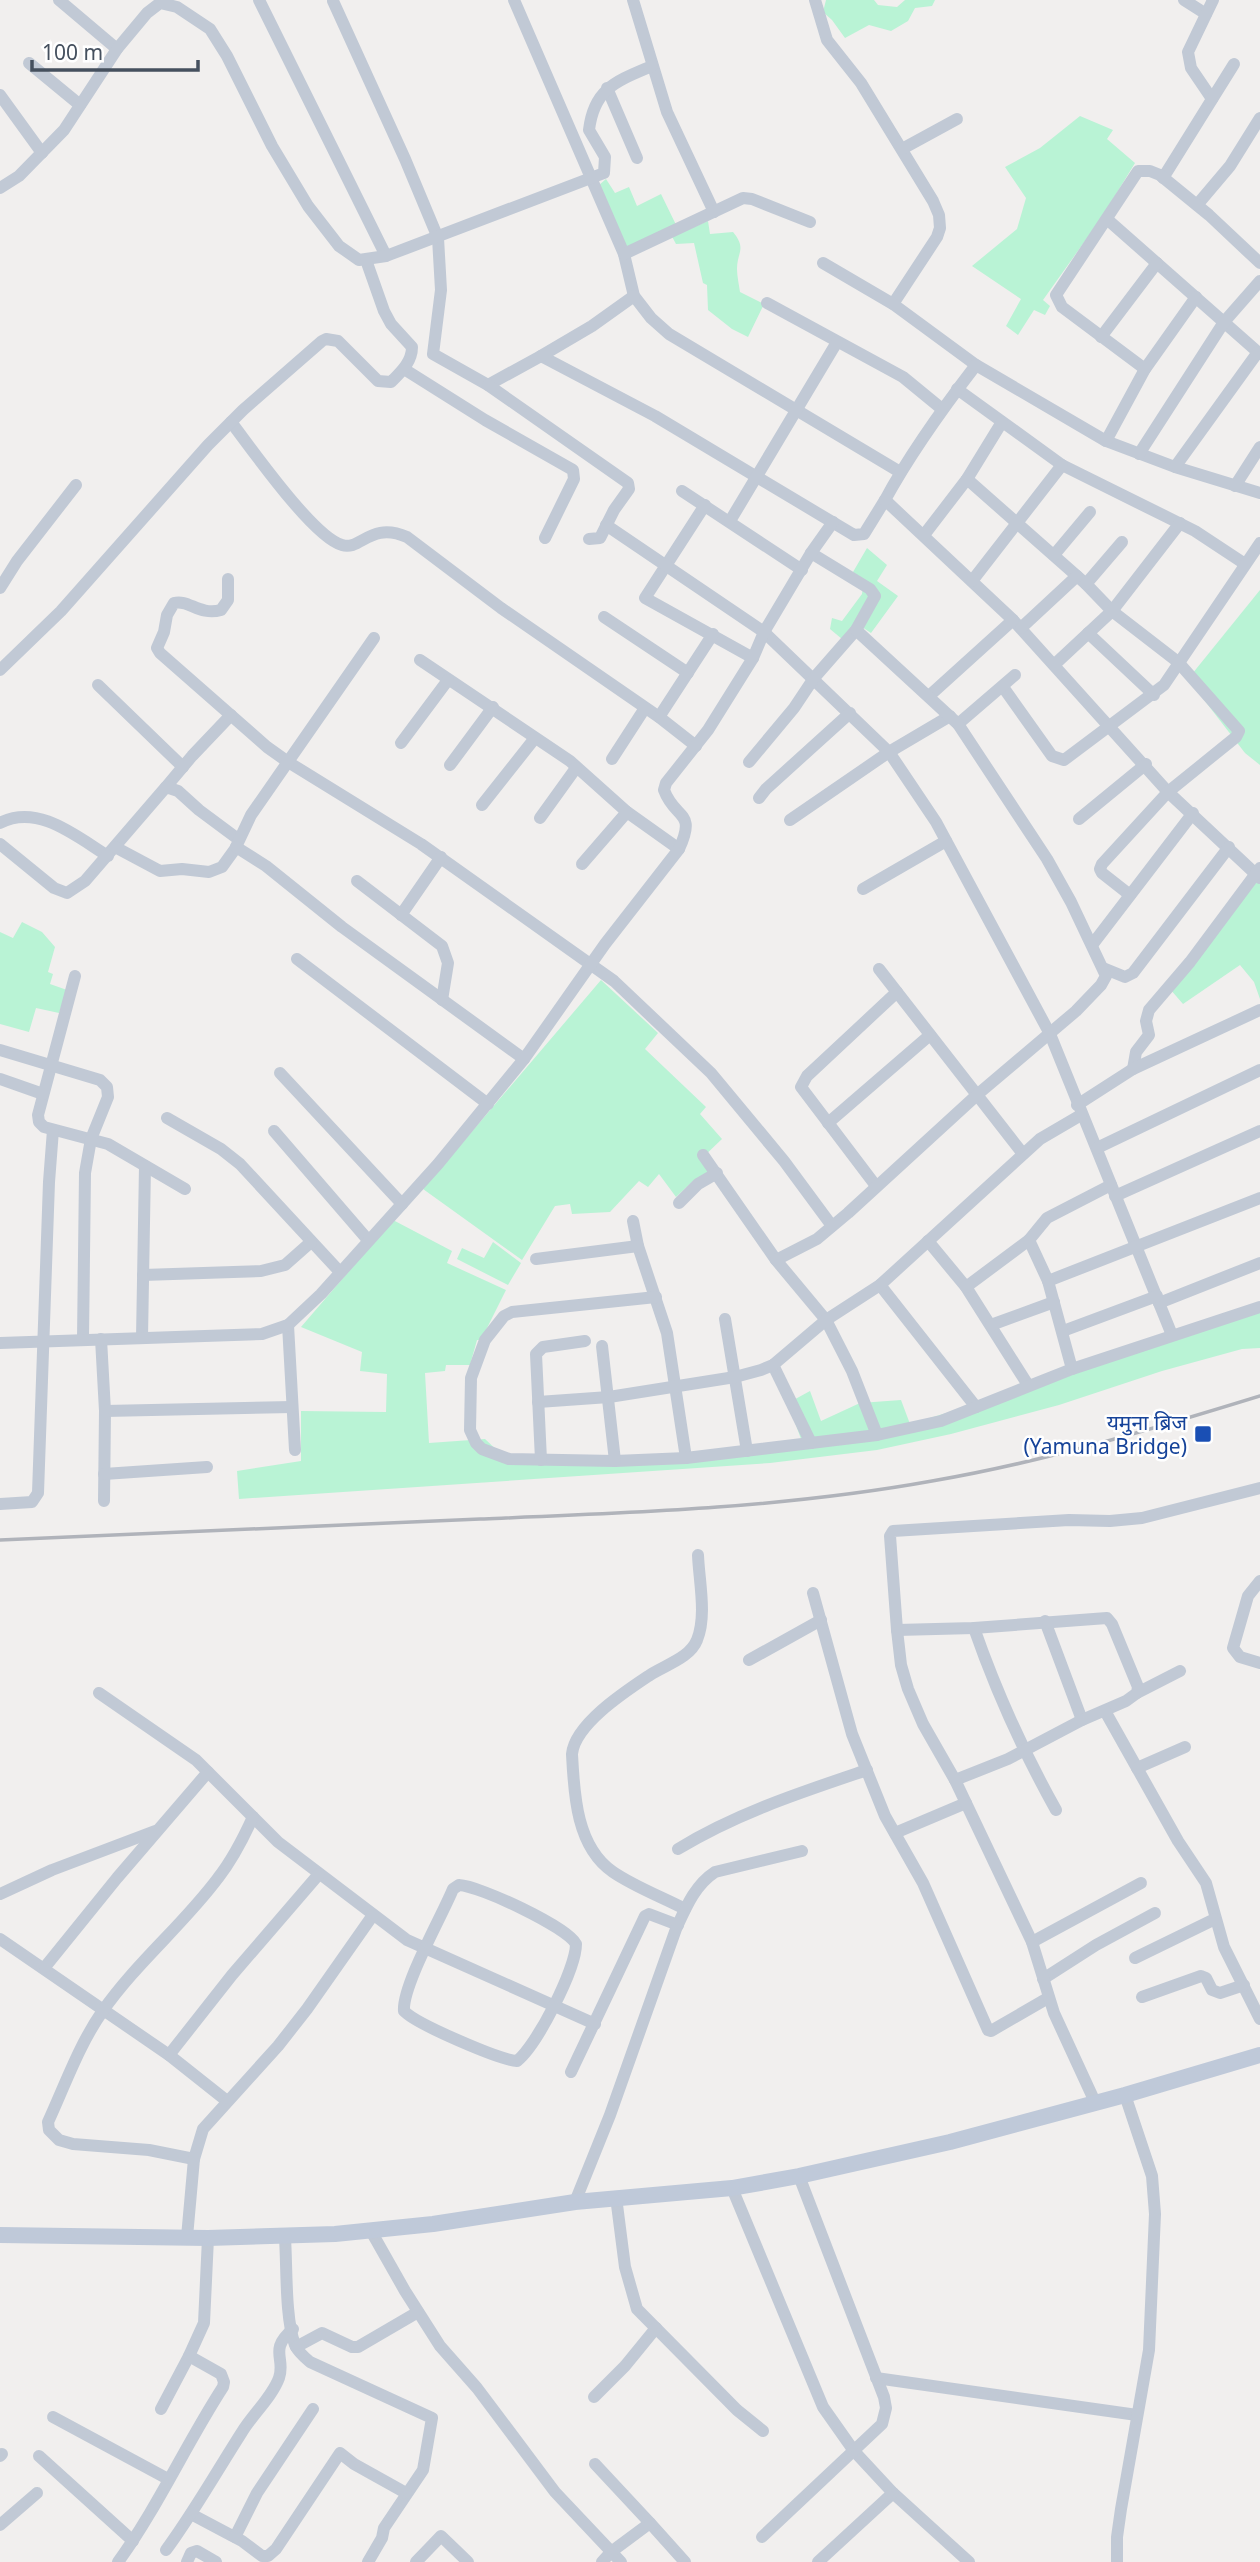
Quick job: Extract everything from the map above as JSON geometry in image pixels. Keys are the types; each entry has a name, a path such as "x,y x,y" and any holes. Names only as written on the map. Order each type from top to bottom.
{"street":[{"path":"59,0 117,49"},
{"path":"259,0 386,256"},
{"path":"514,0 624,254 634,296 651,318 669,334 901,472"},
{"path":"633,0 667,113 714,212"},
{"path":"815,0 827,40 861,83 939,215 940,228 937,237 893,304"},
{"path":"1184,0 1206,14"},
{"path":"1212,99 1191,68 1188,52 1213,0"},
{"path":"333,1 438,238 440,290 433,351 436,356 488,385 628,483 629,489 600,538 589,539"},
{"path":"0,188 19,176 64,130 150,3 166,3 177,7 210,29 272,146 308,206 339,246 352,256 366,260 438,238 604,173 605,157 589,130 592,110 612,83 652,66"},
{"path":"29,64 80,105"},
{"path":"1163,178 1234,64"},
{"path":"607,88 637,158"},
{"path":"0,94 41,153"},
{"path":"1197,205 1230,166 1260,118"},
{"path":"902,149 957,119"},
{"path":"1145,369 1062,307 1056,295 1138,171 1150,171 1163,178 1259,262"},
{"path":"624,254 736,200 752,199 810,222"},
{"path":"1108,220 1259,353 1175,467"},
{"path":"366,260 391,324 412,347 433,351"},
{"path":"823,263 893,304 976,365 1106,441 1175,467 1260,494"},
{"path":"1101,337 1157,264"},
{"path":"1139,454 1224,322 1260,281"},
{"path":"488,385 592,326 634,296"},
{"path":"1106,441 1145,369 1196,297"},
{"path":"767,303 903,377 942,409"},
{"path":"0,670 61,611 231,422 327,339 338,341 378,381 391,382 404,369 412,347"},
{"path":"730,522 755,475 837,342"},
{"path":"541,356 655,416 854,535 864,534 942,409 976,365"},
{"path":"404,369 485,420 573,470 574,479 545,538"},
{"path":"957,389 1062,465 1180,523 1245,564"},
{"path":"231,422 292,501 333,541 344,546 351,545 369,535 390,531 407,537 501,608 659,717 696,746"},
{"path":"924,535 967,479 1002,422"},
{"path":"1235,486 1260,446"},
{"path":"972,581 1062,465"},
{"path":"967,479 1018,522 1112,611 1178,662 1238,729 1239,734 1168,792 1101,866 1102,873 1130,895"},
{"path":"0,589 17,561 76,485"},
{"path":"682,491 802,570"},
{"path":"885,500 1017,624 1108,726 1146,764 1168,792 1259,873 1149,1010 1146,1017 1149,1035 1136,1052 1133,1069"},
{"path":"705,505 645,598 753,658"},
{"path":"1054,555 1090,512"},
{"path":"0,1343 262,1334 288,1325 402,1204 488,1104 679,849 686,833 685,818 676,810 664,790 666,783 696,746 753,658 764,632 811,553 833,522"},
{"path":"1054,665 1112,611 1180,523"},
{"path":"606,525 764,632 890,752 946,841 1050,1034 1172,1335"},
{"path":"929,696 1017,624 1081,580 1122,542"},
{"path":"1003,687 1052,756 1064,760 1164,685 1260,543"},
{"path":"749,762 794,708 814,678 856,630 873,602 874,593 811,553"},
{"path":"228,579 228,600 220,610 204,612 183,602 174,603 167,615 157,648 166,659 288,762 442,857 614,981 711,1073 832,1226"},
{"path":"604,617 688,673"},
{"path":"776,1260 817,1239 978,1094 1050,1034 1101,985 1105,976 1092,945 1047,859 954,720 856,630"},
{"path":"1088,633 1154,695"},
{"path":"659,717 713,634"},
{"path":"0,823 25,816 43,819 112,852 160,871 182,869 209,872 222,866 251,815 374,638"},
{"path":"420,660 570,761 627,812 679,849"},
{"path":"790,821 890,752 954,720 1003,687 1015,675"},
{"path":"401,743 449,680"},
{"path":"98,685 183,767"},
{"path":"450,765 493,707"},
{"path":"612,759 645,708"},
{"path":"759,798 850,713"},
{"path":"0,844 54,888 67,893 85,881 112,852 183,767 232,715"},
{"path":"482,805 535,738"},
{"path":"1079,820 1146,764"},
{"path":"540,818 576,768"},
{"path":"166,787 178,790 237,843 342,927 524,1059"},
{"path":"582,864 627,812"},
{"path":"1092,945 1193,813"},
{"path":"863,889 946,841"},
{"path":"1103,968 1125,977 1133,973 1230,847"},
{"path":"401,915 442,857"},
{"path":"356,881 442,946 448,963 442,1000"},
{"path":"297,959 488,1104"},
{"path":"879,969 1023,1154"},
{"path":"75,976 43,1094 39,1122 44,1128 108,1144 186,1189"},
{"path":"876,1186 803,1091 804,1079 897,992"},
{"path":"538,1402 609,1397 675,1387 735,1377 773,1365 826,1320 880,1284 1040,1139 1133,1069 1260,1010"},
{"path":"828,1123 930,1035"},
{"path":"0,1050 100,1080 107,1087 108,1097 91,1139 85,1173 83,1339"},
{"path":"1097,1148 1260,1070"},
{"path":"280,1073 402,1204"},
{"path":"0,1079 43,1094"},
{"path":"167,1118 221,1149 240,1164 340,1272"},
{"path":"0,1504 32,1502 38,1493 53,1130"},
{"path":"274,1131 368,1240"},
{"path":"965,1287 1029,1240 1047,1217 1260,1131"},
{"path":"703,1155 776,1260 826,1320 852,1371 877,1435"},
{"path":"142,1338 145,1166"},
{"path":"679,1203 698,1184 717,1173"},
{"path":"1048,1281 1260,1198"},
{"path":"633,1221 638,1246 667,1333 686,1458"},
{"path":"1029,1240 1048,1281 1072,1369"},
{"path":"928,1241 965,1287 1028,1385"},
{"path":"143,1275 272,1269 285,1265 311,1242"},
{"path":"536,1259 638,1246"},
{"path":"1063,1331 1260,1263"},
{"path":"880,1284 976,1407"},
{"path":"656,1297 512,1312 504,1316 480,1353 471,1378 469,1416 472,1436 482,1449 502,1457 615,1461 686,1458 877,1435 941,1421 1072,1369 1260,1307"},
{"path":"991,1325 1054,1302"},
{"path":"725,1319 747,1451"},
{"path":"288,1325 295,1450"},
{"path":"102,1339 105,1411 104,1501"},
{"path":"541,1460 536,1354 539,1349 585,1341"},
{"path":"602,1346 615,1461"},
{"path":"773,1365 811,1443"},
{"path":"105,1411 292,1407"},
{"path":"104,1474 207,1467"},
{"path":"1095,2102 1048,1998 1032,1942 955,1780 914,1707 903,1676 889,1542 893,1531 1142,1518 1260,1488"},
{"path":"685,1909 611,1871 590,1845 578,1813 572,1754 573,1744 591,1721 649,1675 695,1645 701,1611 698,1555"},
{"path":"1260,1581 1248,1596 1233,1648 1240,1657 1260,1663"},
{"path":"813,1593 852,1734 895,1833 923,1883 988,2030 993,2030 1048,1998"},
{"path":"897,1630 974,1628 1102,1618 1110,1620 1138,1687 1137,1693"},
{"path":"749,1660 821,1620"},
{"path":"1045,1621 1082,1720"},
{"path":"974,1628 993,1683 1056,1810"},
{"path":"955,1780 1025,1750 1180,1671"},
{"path":"99,1693 181,1748 278,1842 407,1940 595,2024"},
{"path":"1105,1710 1206,1883 1224,1947 1260,2019"},
{"path":"1137,1768 1185,1746"},
{"path":"678,1849 712,1828 735,1818 867,1770"},
{"path":"45,1967 208,1772"},
{"path":"895,1833 966,1803"},
{"path":"194,2159 149,2150 73,2144 59,2140 49,2130 48,2122 88,2036 103,2011 131,1975 217,1881 238,1848 253,1817"},
{"path":"0,1895 52,1870 159,1829"},
{"path":"575,2202 610,2115 685,1909 705,1879 715,1872 802,1851"},
{"path":"169,2055 232,1975 319,1874"},
{"path":"1032,1942 1141,1883"},
{"path":"464,1886 494,1896 573,1939 576,1950 555,2006 528,2050 517,2061 468,2044 414,2019 404,2011 407,1994 424,1948 454,1888 464,1886"},
{"path":"1043,1979 1096,1945 1155,1913"},
{"path":"571,2072 645,1916 649,1914 678,1925"},
{"path":"187,2237 194,2159 203,2129 278,2046 373,1915"},
{"path":"1135,1958 1215,1919"},
{"path":"0,1938 169,2055 227,2101"},
{"path":"1142,1997 1197,1977 1204,1977 1212,1990 1220,1993 1244,1985"},
{"path":"0,2235 285,2238 433,2224 616,2197 684,2194 732,2188 799,2176 963,2139 1260,2055"},
{"path":"1117,2562 1116,2537 1149,2350 1155,2193 1152,2176 1125,2095"},
{"path":"762,2537 882,2424 884,2416 884,2397 799,2176"},
{"path":"732,2188 823,2407 854,2451 893,2493 969,2562"},
{"path":"616,2197 625,2267 637,2309 737,2410 763,2431"},
{"path":"372,2231 440,2346 477,2388 607,2557 621,2562"},
{"path":"161,2409 190,2356 204,2323 208,2238"},
{"path":"285,2238 296,2347 310,2362 432,2418 423,2470 384,2528 382,2538 368,2562"},
{"path":"296,2347 322,2333 352,2347 358,2347 418,2312"},
{"path":"594,2397 625,2366 656,2328"},
{"path":"166,2550 275,2385 281,2371 278,2353 281,2342 293,2329"},
{"path":"118,2562 133,2541 224,2382 221,2374 190,2356"},
{"path":"876,2378 1137,2415"},
{"path":"234,2537 257,2493 313,2409"},
{"path":"53,2417 168,2479"},
{"path":"191,2514 262,2556 273,2559 276,2549 340,2453 354,2465 406,2493"},
{"path":"39,2456 133,2541"},
{"path":"595,2464 685,2562"},
{"path":"0,2525 37,2493"},
{"path":"818,2562 893,2493"},
{"path":"607,2557 650,2523"},
{"path":"416,2562 441,2536 468,2562"},
{"path":"187,2562 191,2553 197,2551 216,2562"}],"green space":[{"path":"826,0 874,0 878,5 897,7 905,0 935,0 932,6 915,8 908,21 891,31 869,25 845,38 823,12"},
{"path":"1080,116 1113,130 1107,139 1135,163 1102,217 1043,300 1050,306 1045,315 1034,310 1018,335 1006,326 1021,299 972,266 1017,229 1026,198 1005,167 1040,148"},
{"path":"606,179 615,193 629,187 637,206 661,194 680,233 708,221 710,234 733,232 740,243 737,269 740,292 764,304 748,337 732,329 708,310 707,285 703,283 694,243 676,244 668,229 626,249 598,186"},
{"path":"867,548 887,565 877,581 898,596 871,633 856,623 842,639 830,629 832,618 842,621 862,594 864,580 853,572"},
{"path":"1260,590 1260,765 1245,753 1188,679"},
{"path":"1260,878 1260,999 1254,982 1240,965 1183,1004 1170,989"},
{"path":"22,922 42,932 55,947 48,972 53,974 50,984 67,990 59,1013 36,1008 29,1032 0,1024 0,932 13,938"},
{"path":"601,980 658,1033 645,1049 706,1107 700,1114 722,1139 700,1160 710,1172 694,1180 676,1197 659,1174 648,1187 639,1181 610,1212 572,1214 570,1204 555,1206 522,1260 423,1189"},
{"path":"393,1220 452,1251 447,1263 506,1290 481,1340 477,1340 470,1365 446,1365 445,1371 425,1373 429,1443 485,1439 501,1454 516,1457 691,1455 801,1439 788,1403 810,1391 821,1421 860,1403 901,1400 910,1424 966,1407 1260,1303 1260,1348 1242,1349 1162,1371 1059,1405 951,1434 877,1450 770,1463 239,1499 237,1471 301,1461 301,1411 386,1412 387,1374 360,1371 362,1352 301,1327"},
{"path":"493,1242 521,1263 508,1285 457,1259 462,1248 484,1258"}],"railway":[{"path":"0,1540 650,1511 820,1497 932,1481 1015,1464 1260,1396"}],"place":[{"name":"यमुना ब्रिज (Yamuna Bridge)","path":"1203,1434"}]}
